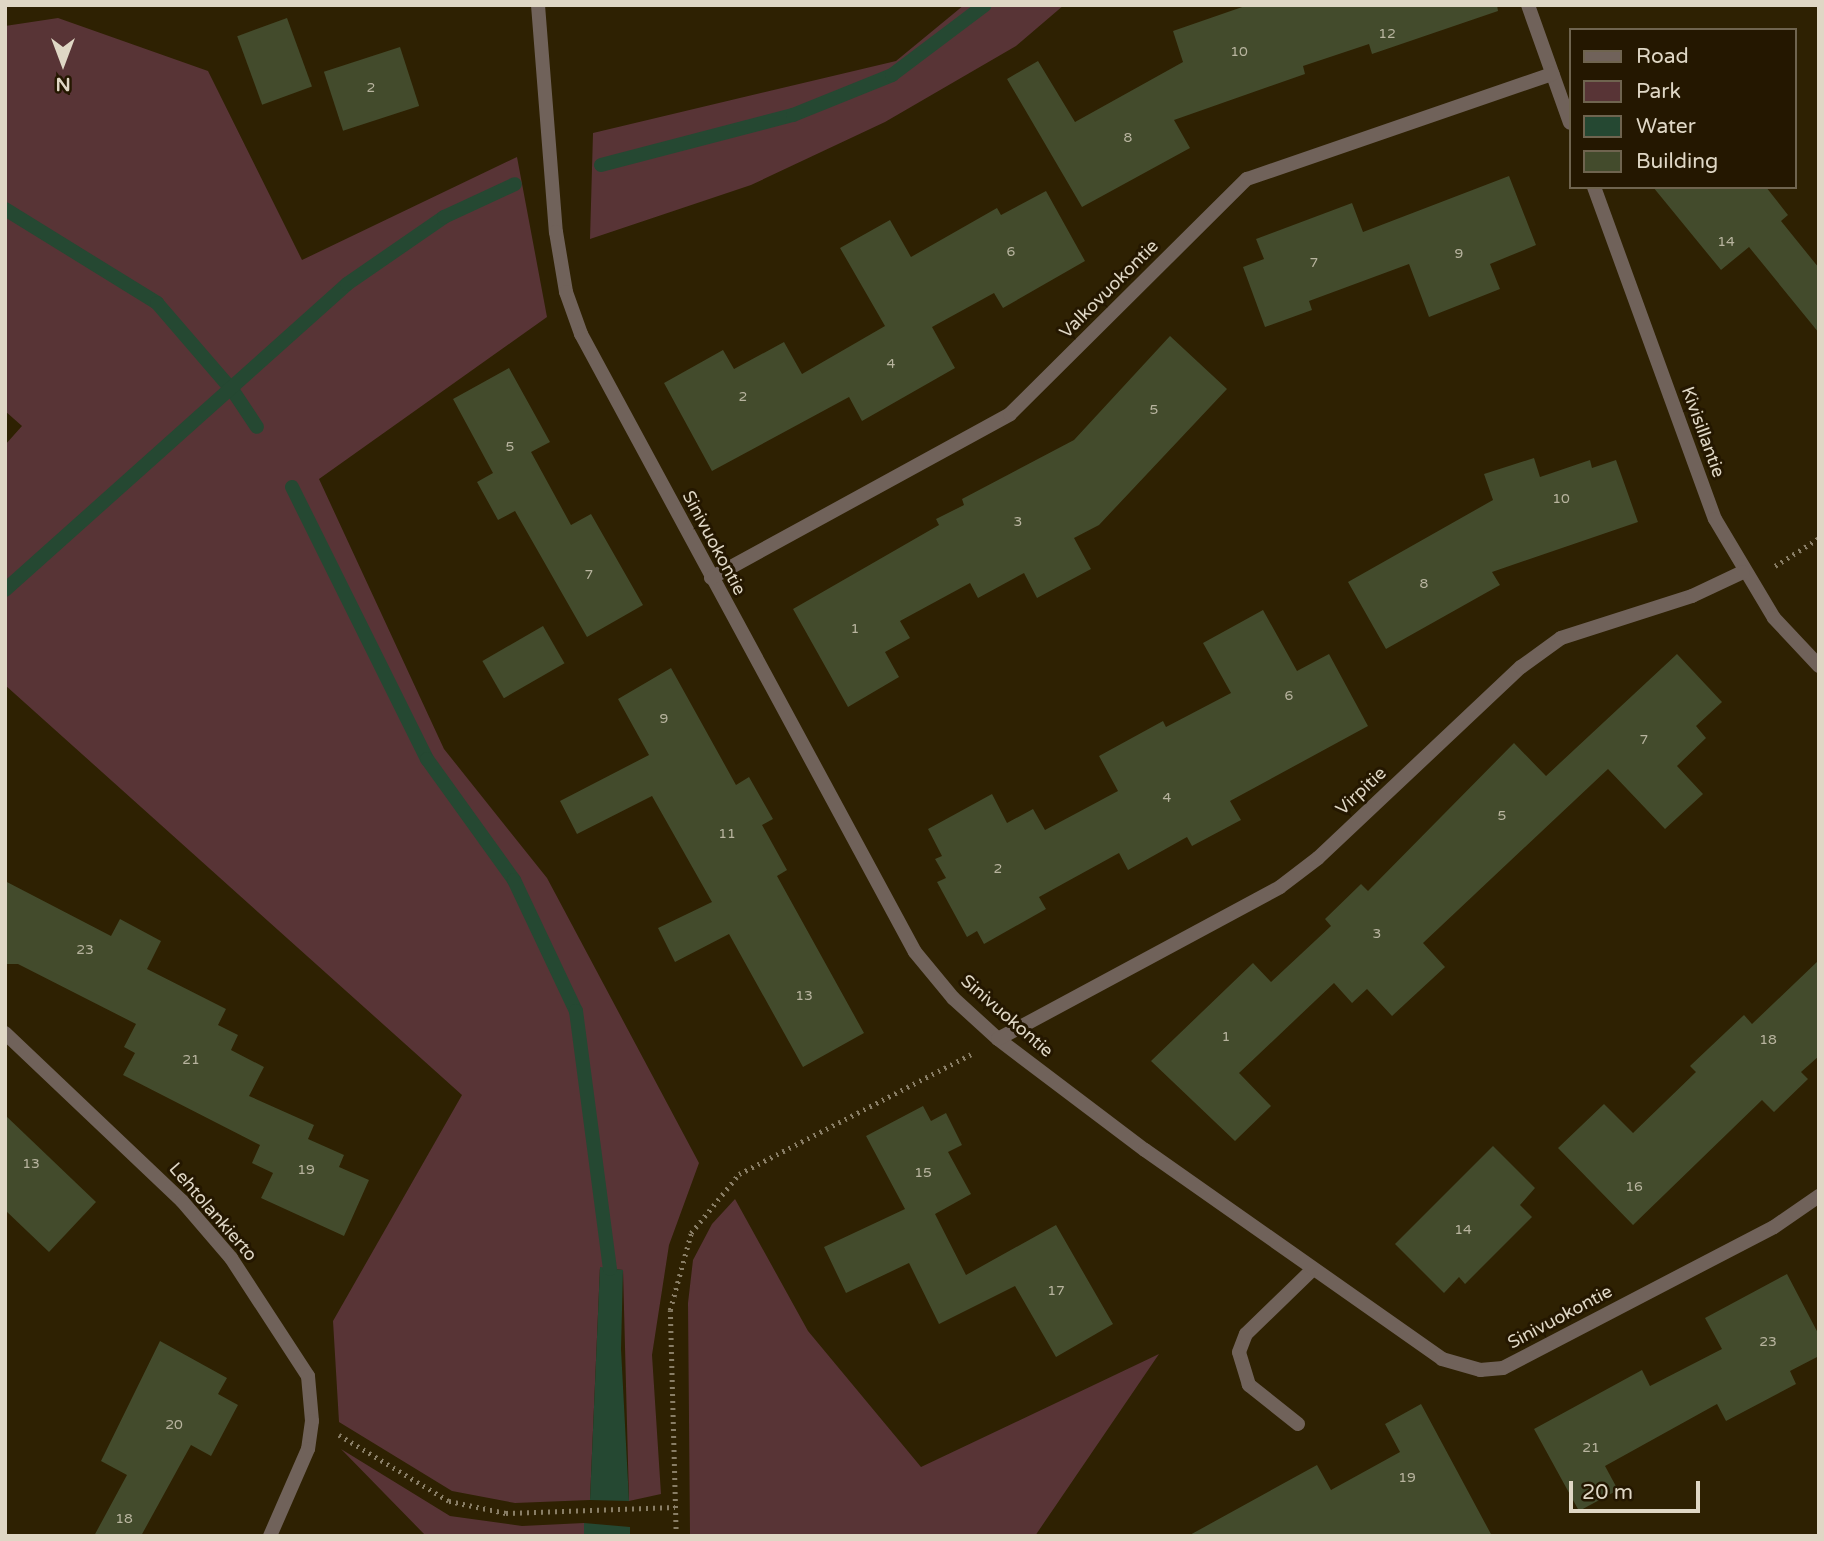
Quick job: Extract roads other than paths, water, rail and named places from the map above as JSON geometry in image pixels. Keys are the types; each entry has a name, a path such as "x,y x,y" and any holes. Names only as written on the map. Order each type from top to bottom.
{"street":[{"name":"Sinivuokontie","path":"537,5 566,292 581,334 915,952 998,1039 1441,1359 1480,1370 1503,1368 1774,1227 1819,1196"},
{"path":"1528,5 1568,118"},
{"name":"Valkovuokontie","path":"711,578 1010,414 1247,179 1552,74"},
{"name":"Kivisillantie","path":"1595,189 1715,519 1745,575 1774,618 1819,666"},
{"name":"Virpitie","path":"998,1039 1280,887 1318,858 1521,667 1561,638 1692,596 1745,575"},
{"name":"Lehtolankierto","path":"5,1033 164,1183 231,1258 308,1376 312,1421 299,1480 270,1536"},
{"path":"1298,1423 1249,1385 1239,1352 1245,1334 1313,1269"}],"water":[{"path":"600,1267 623,1270 621,1349 629,1501 590,1500"},
{"path":"584,1523 630,1527 630,1536 584,1536"}],"waterway":[{"path":"601,165 793,115 892,75 985,5"},
{"path":"5,590 347,284 444,217 515,184"},
{"path":"5,209 157,303 233,391 257,427"},
{"path":"292,487 427,759 514,880 576,1011 610,1269"}]}
